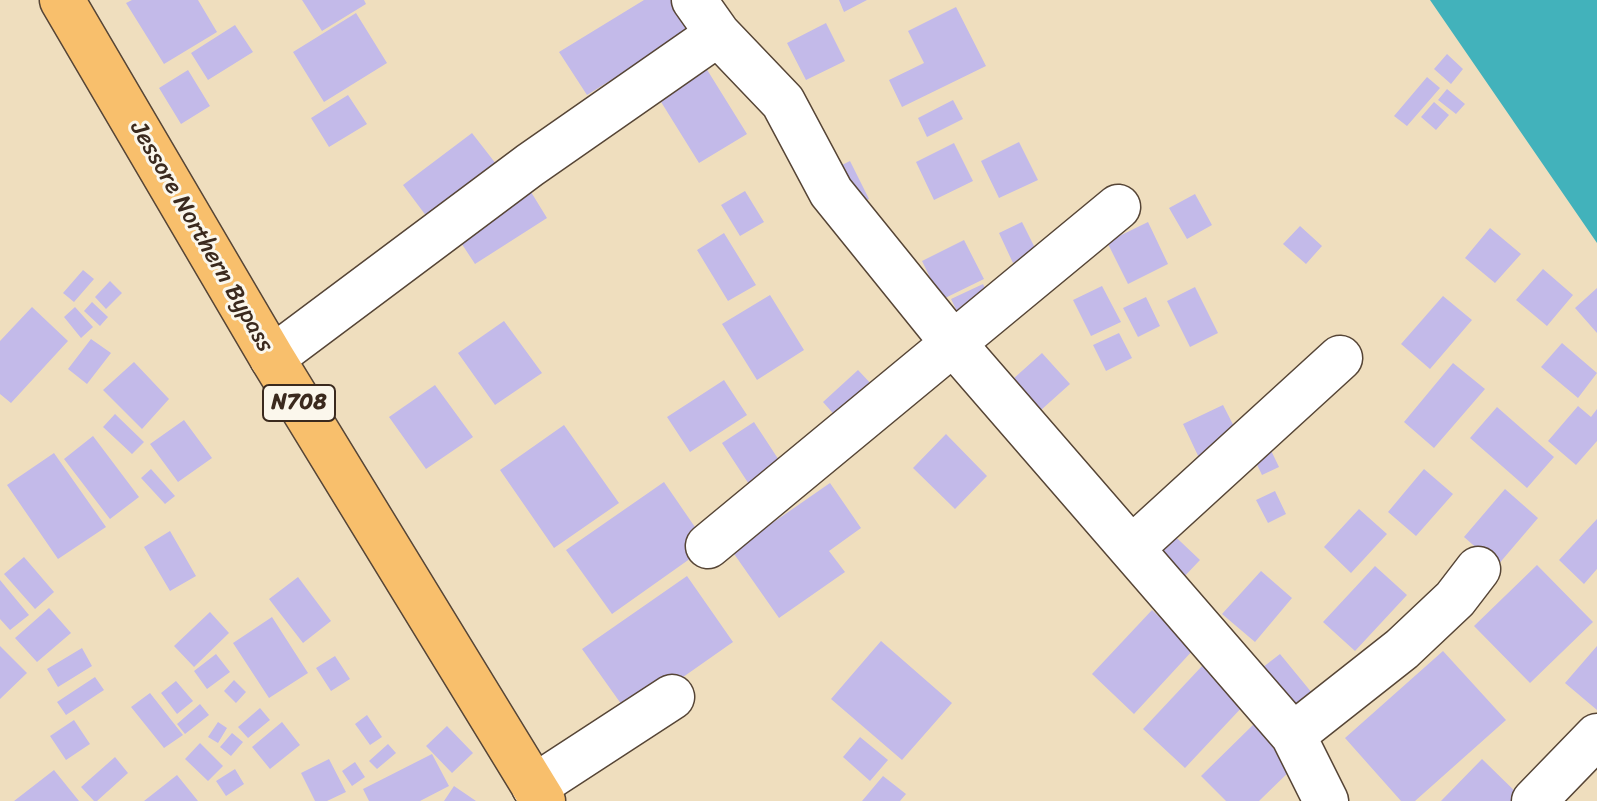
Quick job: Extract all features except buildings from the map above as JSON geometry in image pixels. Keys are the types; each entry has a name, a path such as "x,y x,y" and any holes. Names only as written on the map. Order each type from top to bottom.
{"highway":[{"name":"Jessore Northern Bypass","path":"62,0 272,358 539,794"}],"street":[{"path":"272,358 530,165 706,17 783,102 831,192 953,343 1293,735 1326,801"},
{"path":"708,546 1118,207"},
{"path":"1132,548 1340,358"},
{"path":"1293,735 1402,649 1455,599 1478,569"},
{"path":"539,794 672,697"},
{"path":"1534,801 1597,736"}],"water":[{"path":"1430,0 1597,0 1597,243"}]}
